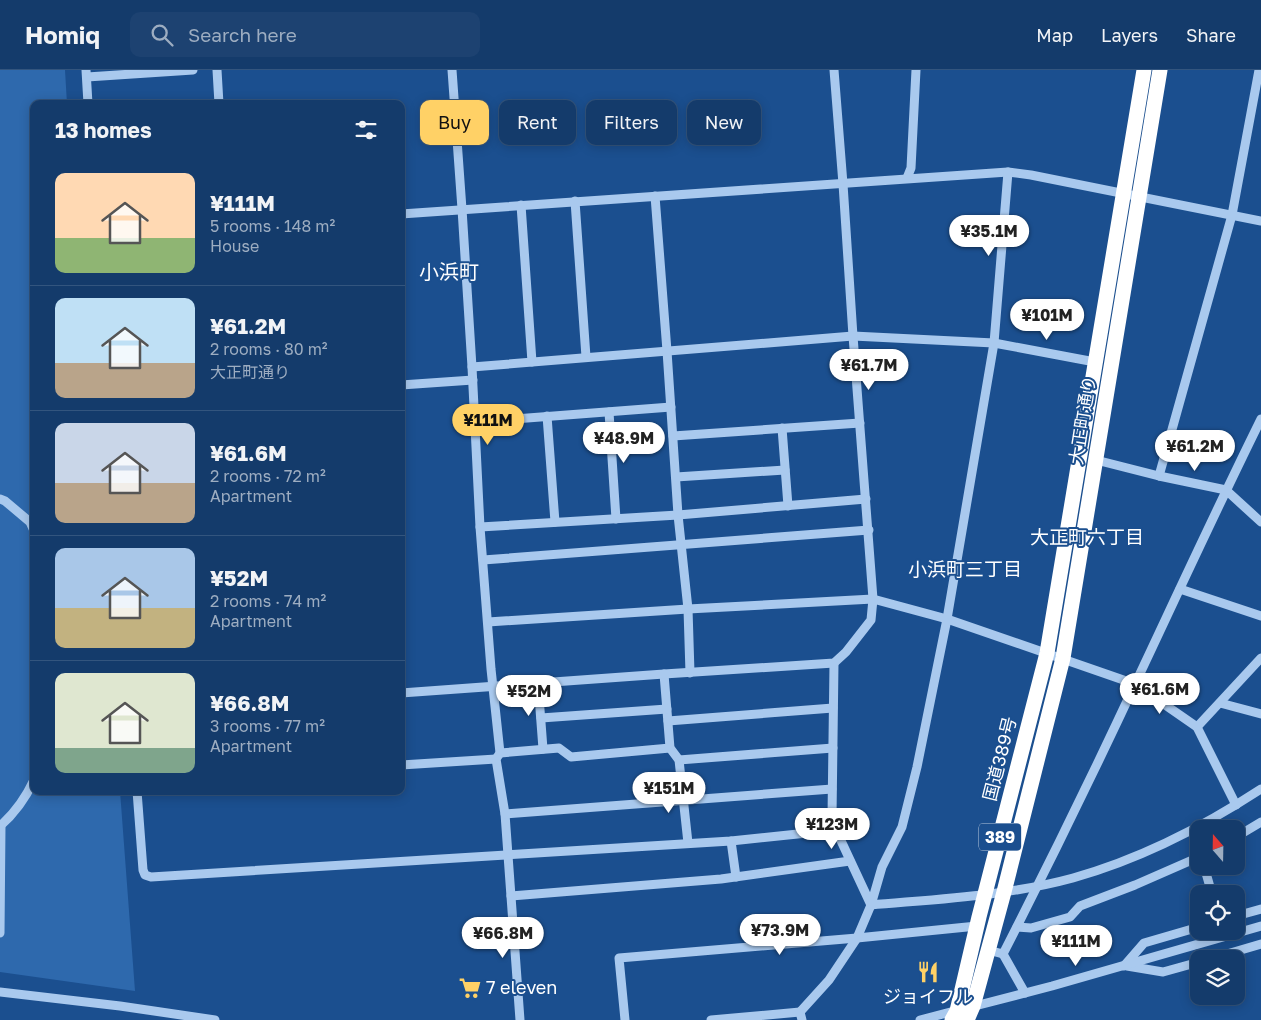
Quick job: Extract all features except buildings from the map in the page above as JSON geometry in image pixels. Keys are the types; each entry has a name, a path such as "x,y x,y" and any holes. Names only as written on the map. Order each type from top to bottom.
{"highway":[{"name":"大正町通り","path":"1047,653 1144,70"},
{"name":"大正町通り","path":"1062,658 1160,70"},
{"name":"国道389号","path":"962,1014 977,926 1047,653"},
{"name":"国道389号","path":"962,1014 988,950 1062,658"}],"street":[{"path":"88,100 86,74 194,70"},
{"path":"217,70 219,100"},
{"path":"452,70 473,380 480,527 520,1020"},
{"path":"405,693 834,663 846,652 871,620 873,599 869,530 834,70"},
{"path":"907,178 911,168 916,70"},
{"path":"1159,476 1232,215 1259,70"},
{"path":"405,214 1008,172 1031,174 1261,221"},
{"path":"711,1020 801,1016 829,980 857,938 871,905 882,867 902,827 918,768 947,619 994,343 1008,172"},
{"path":"655,196 678,515 688,609 690,673"},
{"path":"575,201 586,357"},
{"path":"522,205 532,362"},
{"path":"472,367 853,336 994,343 1095,362"},
{"path":"405,385 473,380"},
{"path":"475,422 671,407"},
{"path":"609,412 616,519"},
{"path":"547,416 555,522"},
{"path":"1003,954 1039,885 1261,420"},
{"path":"673,436 860,423"},
{"path":"782,428 788,506"},
{"path":"1096,460 1226,490 1261,522"},
{"path":"676,477 785,470"},
{"path":"0,499 30,522"},
{"path":"480,527 678,515 866,499"},
{"path":"483,560 869,530"},
{"path":"1180,589 1261,616"},
{"path":"488,622 873,599 947,619 1135,684 1197,727 1236,805"},
{"path":"1197,727 1261,658"},
{"path":"834,663 832,817 836,830 871,905"},
{"path":"664,674 670,748 678,760 688,843"},
{"path":"538,683 543,749"},
{"path":"1220,703 1261,714"},
{"path":"668,721 833,708"},
{"path":"541,718 667,709"},
{"path":"405,765 498,756 543,749 559,748 571,757 670,748"},
{"path":"678,760 833,748"},
{"path":"0,933 1,826 30,789"},
{"path":"504,814 832,789"},
{"path":"871,905 985,895 1073,878 1118,863 1166,843 1202,825 1261,789"},
{"path":"137,795 143,870 145,875 151,876 731,841 836,830"},
{"path":"1245,832 1261,822"},
{"path":"731,841 736,877"},
{"path":"511,896 721,879 850,860"},
{"path":"1017,928 1031,928 1070,917 1080,906 1190,861"},
{"path":"1245,913 1261,909"},
{"path":"625,1020 619,958 977,926"},
{"path":"920,1020 962,1014 1025,993 1261,926"},
{"path":"1124,966 1144,943 1190,930"},
{"path":"1241,950 1261,944"},
{"path":"988,950 1003,954 1025,993"},
{"path":"1124,966 1164,972 1190,965"},
{"path":"0,992 120,1006 189,1018 215,1020"}],"shaded area":[{"path":"0,70 65,70 67,100 30,100 30,795 120,795 135,991 0,972"}],"place":[{"name":"ジョイフル","path":"928,972"},
{"name":"7 eleven","path":"470,988"}],"district":[{"name":"小浜町","path":"449,272"},
{"name":"大正町六丁目","path":"1087,537"},
{"name":"小浜町三丁目","path":"965,569"}]}
